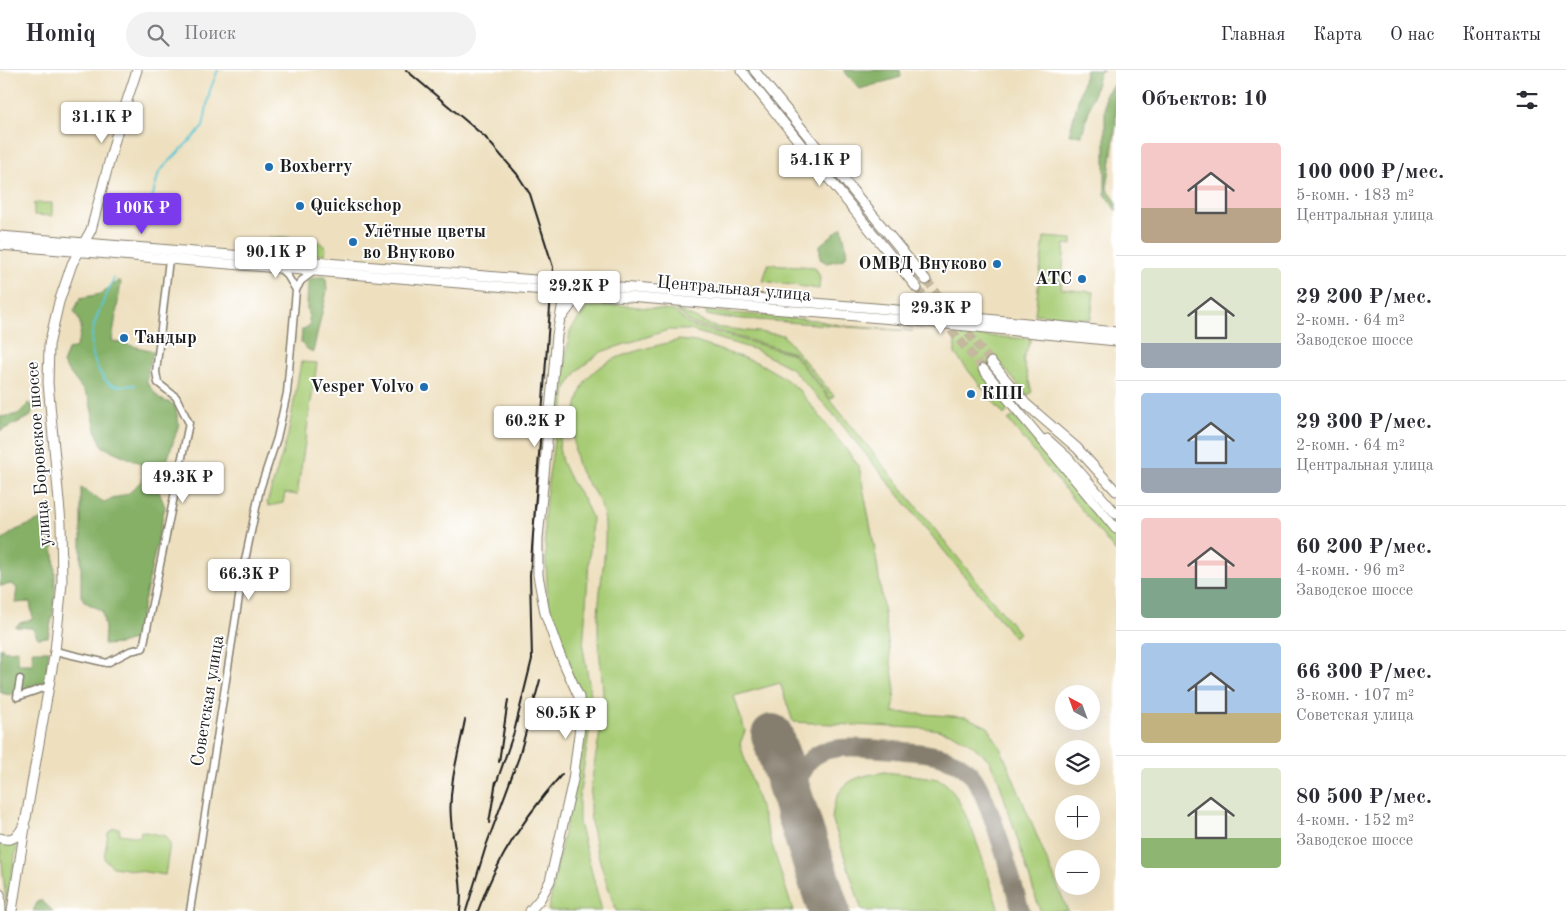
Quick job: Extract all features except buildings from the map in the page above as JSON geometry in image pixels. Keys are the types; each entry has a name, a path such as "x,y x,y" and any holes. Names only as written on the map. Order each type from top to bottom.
{"main road":[{"name":"улица Боровское шоссе","path":"12,911 26,818 50,686 61,602 62,549 48,356 59,302 72,264 91,230 119,125 137,70"},
{"path":"741,70 917,288"},
{"path":"754,70 926,280"},
{"name":"Центральная улица","path":"0,236 887,309 1116,332"},
{"name":"Центральная улица","path":"0,245 913,320 1116,341"},
{"path":"530,911 540,899 550,881 572,780 581,719 579,697 558,650 545,613 538,575 538,539 559,324 564,291 570,283"},
{"path":"559,324 572,302 591,294"},
{"path":"991,362 1026,404 1077,448 1116,491"},
{"path":"983,369 1116,529"},
{"path":"1024,419 1066,457 1116,514"},
{"path":"0,838 10,839 19,835 26,818"},
{"path":"0,894 2,911"}],"street":[{"path":"55,651 107,663 130,651 143,648 189,423 176,397 158,384 156,372 169,259"},
{"path":"279,268 287,275 296,290 306,275 316,270"},
{"name":"Советская улица","path":"190,911 244,566 260,489 277,438 286,393 296,290"},
{"path":"20,679 17,697 50,686"}],"green space":[{"path":"843,70 900,70 901,77 860,89"},
{"path":"1086,70 1104,70 1100,72 1082,135 1069,135"},
{"path":"1116,81 1116,124 1107,189 1116,201 1116,211 1105,194 1105,95"},
{"path":"34,203 52,203 52,216 34,215"},
{"path":"842,227 847,253 844,259 827,263 820,259 820,245"},
{"path":"1044,237 1072,239 1072,245 1065,244 1061,289 1094,292 1091,319 1035,314"},
{"path":"270,238 319,241 326,248 325,255 263,251 264,244"},
{"path":"768,264 815,267 820,277 819,289 763,281"},
{"path":"326,277 327,291 313,352 301,343 302,330 310,325 307,308 308,280"},
{"path":"119,280 121,282 112,341 154,351 148,369 147,383 160,399 175,405 179,424 158,489 165,507 141,615 139,638 120,644 104,645 105,629 102,611 85,602 81,596 81,488 104,502 129,493 143,479 140,463 103,447 97,434 89,398 63,364 68,350 76,347 79,337 81,328 74,311 80,298 101,294"},
{"path":"620,305 674,311 690,325 793,354 1019,633 1014,637 833,414 791,368 756,350 690,330 668,330 601,352 579,369 566,388 559,448 562,462 592,518 583,648 593,706 579,798 579,823 602,911 548,911 574,783 584,713 548,607 544,520 547,489 570,331 587,307"},
{"path":"675,309 715,327 783,335 834,396 831,399 794,353 691,323"},
{"path":"705,311 815,320 844,326 716,317 707,315"},
{"path":"844,326 913,331 848,327"},
{"path":"959,336 1031,339 1023,360 1032,392 1027,396 996,358 980,371 1010,409 1004,415 955,354 955,339"},
{"path":"679,340 696,342 759,363 783,377 799,390 859,466 875,550 895,690 893,712 966,717 988,727 1001,749 1055,880 1055,895 1061,895 1068,911 1040,911 999,781 989,760 971,744 954,734 933,729 793,722 780,683 734,696 745,731 740,744 793,911 616,911 596,845 590,805 590,793 603,707 598,614 605,550 605,525 601,506 579,468 574,445 574,433 579,396 590,376 599,367 611,360 639,350"},
{"path":"301,362 317,363 297,495 285,493 283,503 269,506 267,503 288,435"},
{"path":"28,403 33,406 31,416 0,431 0,417 20,413"},
{"path":"1014,416 1116,540 1116,552 1008,420"},
{"path":"50,516 54,562 54,606 48,637 38,638 32,628 15,627 20,623 33,619 30,602 15,603 17,588 12,584 0,586 0,541 16,530"},
{"path":"2,647 4,651 18,650 18,664 33,664 32,651 49,651 45,686 11,695 0,692 0,648"},
{"path":"885,772 938,779 951,789 960,803 976,841 999,911 862,911 832,818 837,796 848,783 864,776"},
{"path":"113,828 119,828 120,834 140,837 141,831 165,836 170,844 165,875 113,867 104,859 108,833"},
{"path":"18,841 6,904 0,843"},
{"path":"38,901 42,901 53,911 33,911"}],"waterway":[{"path":"147,218 159,172 203,127 210,90 218,70"},
{"path":"114,278 99,312 92,334 93,357 98,369 109,383 117,386 135,385"}],"taxiway":[{"path":"797,811 798,787 803,770 812,759 824,752 839,748 874,748 924,753 943,757 961,765 977,782 992,817 1021,911"}],"runway":[{"path":"772,735 829,911"}],"tunnel":[{"path":"926,280 991,362"},
{"path":"917,288 983,369"}],"railway":[{"path":"406,70 485,137 517,174 530,194 553,267 530,575 532,659 514,732 495,787"},
{"path":"466,911 486,846 519,757 540,680"},
{"path":"499,762 508,700"},
{"path":"460,911 461,888 450,807 457,757 465,720"},
{"path":"478,911 494,873 513,838 536,805 562,774"},
{"path":"489,823 496,781"}],"place":[{"name":"Boxberry","path":"269,167"},
{"name":"Quickschop","path":"300,206"},
{"name":"Улётные цветы во Внуково","path":"353,242"},
{"name":"ОМВД Внуково","path":"997,264"},
{"name":"АТС","path":"1082,279"},
{"name":"Тандыр","path":"124,338"},
{"name":"Vesper Volvo","path":"424,387"},
{"name":"КПП","path":"971,394"}]}
